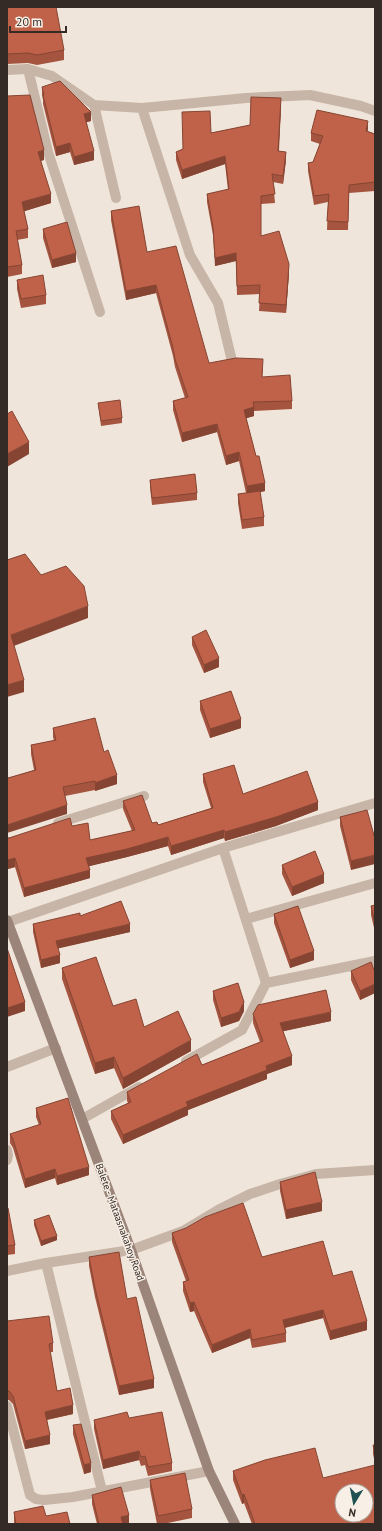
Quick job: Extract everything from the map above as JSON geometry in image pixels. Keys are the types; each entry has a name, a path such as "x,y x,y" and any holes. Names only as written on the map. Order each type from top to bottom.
{"main road":[{"name":"Balete - Mataasnakahoy Road","path":"7,921 131,1250 209,1471 235,1524"}],"street":[{"path":"7,70 28,69 52,76 94,105 142,108 246,98 310,95 361,106 375,111"},
{"path":"28,69 48,152 100,312"},
{"path":"94,105 116,198"},
{"path":"142,108 190,255 218,303 232,361"},
{"path":"45,828 144,796"},
{"path":"7,921 223,848 375,803"},
{"path":"179,1065 242,1030 266,983 223,848"},
{"path":"246,919 375,883"},
{"path":"266,983 375,961"},
{"path":"7,1067 56,1048"},
{"path":"82,1119 151,1080"},
{"path":"7,1150 7,1160"},
{"path":"7,1271 46,1263 131,1250 183,1231 218,1210 250,1194 280,1184 316,1174 375,1170"},
{"path":"46,1263 102,1491"},
{"path":"7,1406 30,1495 36,1499 44,1500 73,1497 209,1471"}],"building":[{"path":"7,7 56,7 64,50 37,55 28,53 7,54"},
{"path":"60,81 91,112 84,114 94,151 74,157 70,143 56,147 42,87"},
{"path":"30,95 44,150 38,152 51,194 22,202 28,229 16,231 22,265 7,267 7,96"},
{"path":"251,97 281,98 278,151 286,152 283,176 272,174 275,194 261,196 261,236 279,231 289,264 286,305 259,303 260,285 237,286 236,253 215,258 213,227 207,194 229,189 225,156 182,170 176,152 183,149 182,112 210,111 211,133 250,125"},
{"path":"317,110 368,121 366,131 375,134 375,182 349,185 348,222 327,221 329,194 314,196 308,163 313,162 323,136 311,133"},
{"path":"139,206 147,252 176,246 209,363 236,358 263,359 262,377 290,375 292,401 253,402 254,407 244,410 256,456 259,456 265,483 247,486 239,452 226,456 217,424 182,433 173,401 188,397 175,359 156,285 126,291 111,211"},
{"path":"67,222 76,253 52,260 43,229"},
{"path":"43,275 46,295 21,299 17,280"},
{"path":"120,400 122,418 101,421 98,403"},
{"path":"12,411 29,442 7,454 7,414"},
{"path":"195,474 197,493 152,498 150,480"},
{"path":"260,491 264,517 242,520 238,494"},
{"path":"25,554 41,575 66,566 84,586 88,606 11,635 24,680 7,685 7,560"},
{"path":"206,630 219,658 204,665 192,637"},
{"path":"231,691 241,719 210,729 200,701"},
{"path":"95,718 104,752 108,750 117,775 95,783 95,781 63,787 67,805 7,825 7,776 8,778 36,770 31,745 56,740 53,728"},
{"path":"234,765 243,794 307,771 318,802 276,817 225,832 224,830 171,846 168,837 127,849 86,858 90,870 24,888 15,858 8,860 7,838 70,818 72,826 88,823 90,840 135,830 123,801 142,795 152,823 157,822 158,825 213,808 203,774"},
{"path":"367,810 375,839 375,855 351,861 340,817"},
{"path":"315,851 324,874 292,887 282,865"},
{"path":"121,901 130,924 56,941 60,955 41,960 33,924 80,913 80,916"},
{"path":"375,905 375,923 371,906"},
{"path":"298,906 314,951 290,960 274,914"},
{"path":"7,948 25,1002 7,1008"},
{"path":"96,957 113,1006 136,999 144,1027 178,1011 191,1040 123,1078 114,1057 95,1063 62,968"},
{"path":"371,962 375,972 375,984 360,991 351,971"},
{"path":"238,983 244,1002 239,1012 221,1018 213,991"},
{"path":"326,990 331,1012 280,1023 292,1056 266,1066 267,1070 186,1102 188,1106 123,1135 111,1111 131,1102 127,1092 197,1054 202,1065 263,1041 253,1014 258,1005"},
{"path":"68,1098 89,1167 57,1176 55,1169 25,1179 13,1139 10,1134 41,1124 36,1108"},
{"path":"315,1172 322,1202 286,1210 280,1182"},
{"path":"243,1203 262,1257 323,1241 333,1276 352,1271 367,1321 330,1331 323,1310 283,1320 286,1333 252,1340 250,1329 212,1345 194,1302 190,1303 183,1282 189,1280 172,1233 186,1228 205,1217"},
{"path":"7,1208 15,1245 7,1246"},
{"path":"49,1215 57,1236 41,1241 34,1220"},
{"path":"119,1252 127,1299 136,1297 154,1379 119,1386 89,1257"},
{"path":"49,1316 53,1343 49,1344 57,1391 70,1388 73,1405 45,1412 50,1435 25,1441 13,1396 9,1391 7,1391 7,1321"},
{"path":"127,1412 129,1418 162,1412 172,1463 148,1467 145,1456 141,1457 139,1451 103,1460 94,1420"},
{"path":"81,1424 91,1463 84,1465 73,1425"},
{"path":"315,1448 323,1478 375,1465 375,1524 255,1524 244,1494 242,1495 233,1471 265,1460"},
{"path":"185,1473 192,1509 158,1516 150,1480"},
{"path":"121,1487 129,1515 121,1517 123,1524 99,1524 92,1495"},
{"path":"43,1506 46,1516 67,1512 70,1524 16,1524 14,1512"}]}
